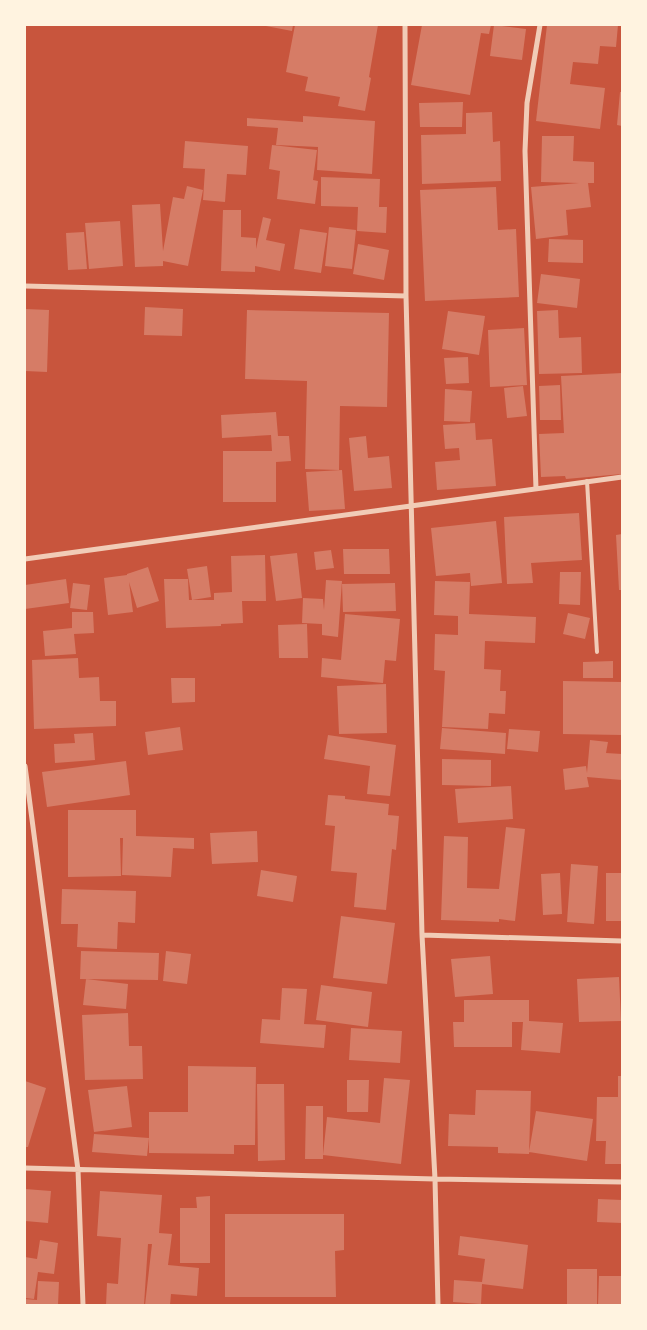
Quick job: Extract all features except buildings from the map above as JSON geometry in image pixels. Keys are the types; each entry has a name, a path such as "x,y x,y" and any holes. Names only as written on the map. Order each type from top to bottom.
{"street":[{"path":"405,25 406,296 422,934 436,1179 438,1305"},
{"path":"536,489 525,151 527,103 540,25"},
{"path":"25,286 406,296"},
{"path":"25,559 622,477"},
{"path":"25,766 78,1170 83,1305"},
{"path":"422,934 622,941"},
{"path":"25,1168 622,1182"}],"lane":[{"path":"587,482 597,652"}]}
